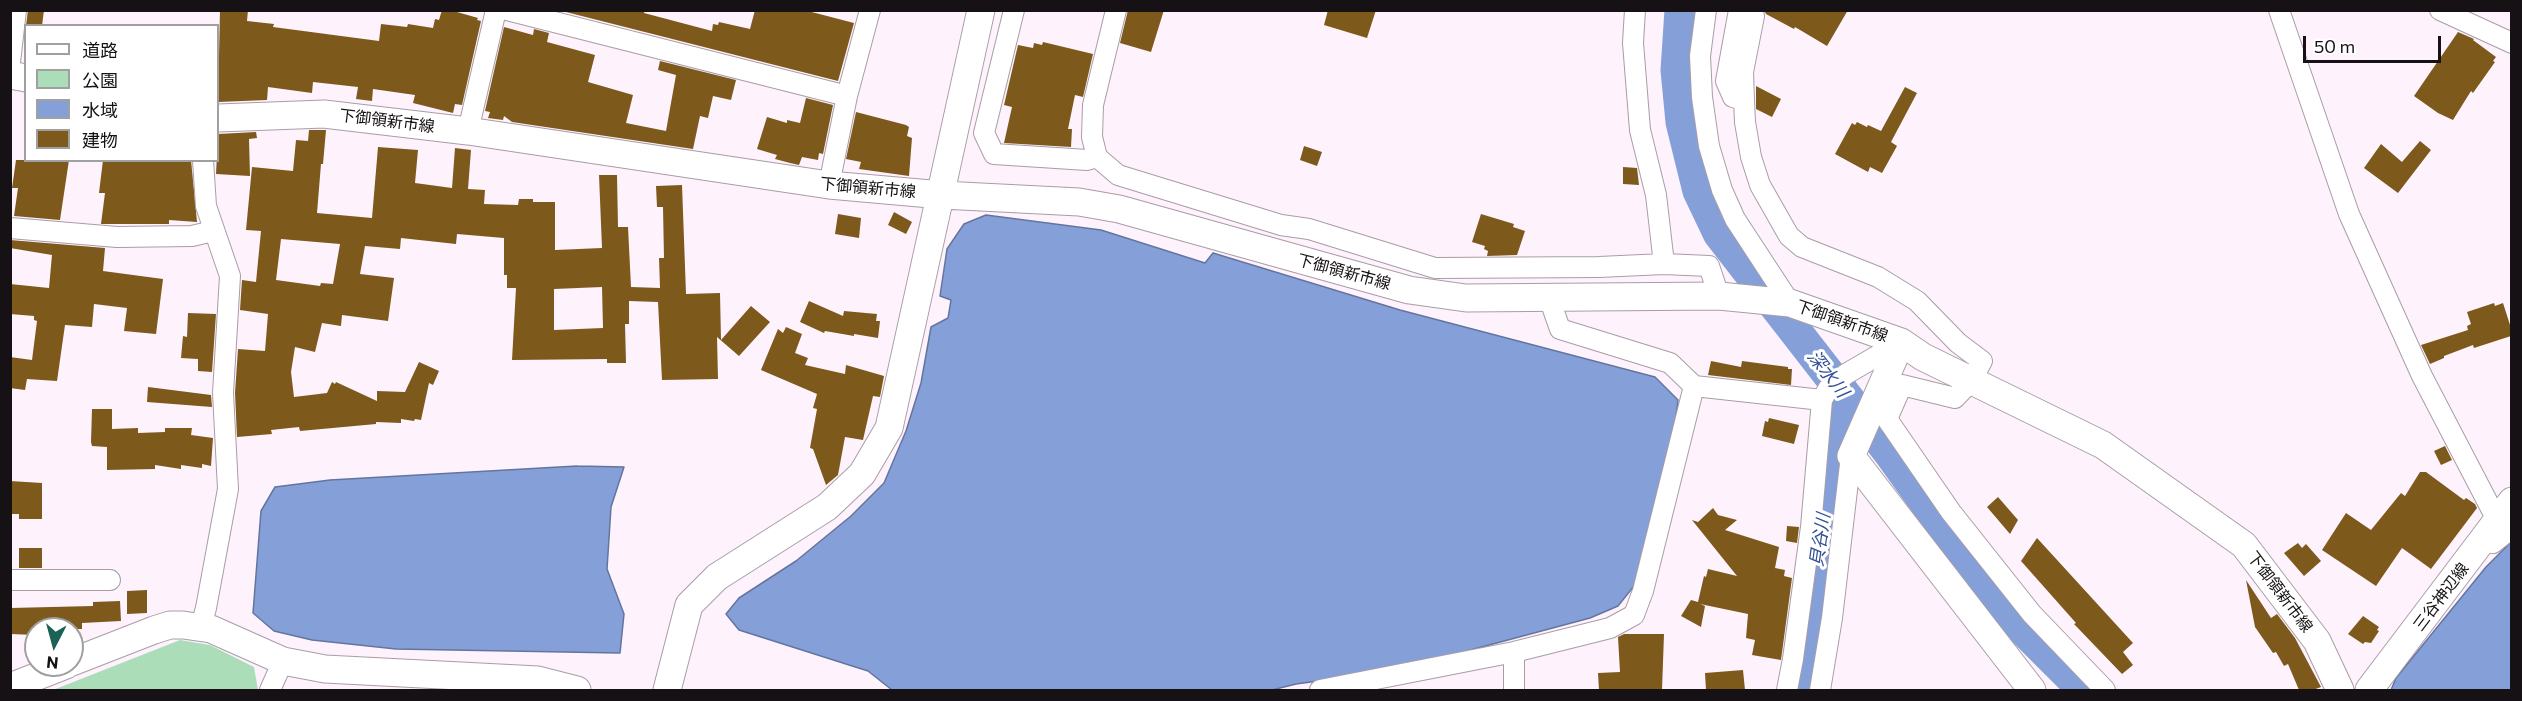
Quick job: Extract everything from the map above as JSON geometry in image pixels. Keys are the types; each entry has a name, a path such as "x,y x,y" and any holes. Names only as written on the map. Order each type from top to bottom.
{"main road":[{"path":"668,690 689,605 717,577 827,507 862,474 889,428 981,10"},
{"name":"下御領新市線","path":"219,118 324,114 468,131 829,185 942,195 1048,199 1119,209 1409,290 1466,298 1719,296 1790,303 1901,342 1923,357 2103,445 2244,545 2316,641 2340,690"},
{"path":"1901,342 1855,447 2032,690"},
{"name":"三谷神辺線","path":"2369,690 2502,522"},
{"path":"84,658 170,625 201,626 283,660 325,669 538,680 577,690"},
{"path":"10,687 35,677"}],"street":[{"path":"10,62 16,10"},
{"path":"468,131 496,10"},
{"path":"507,10 847,96"},
{"path":"1014,10 984,133 994,154 1087,160 1097,157"},
{"path":"1116,10 1094,105 1092,137 1097,157 1118,175 1281,225 1309,229 1435,268 1599,267 1664,264 1709,266 1719,296"},
{"path":"1635,10 1633,43 1640,130 1656,195 1664,264"},
{"path":"1706,10 1700,56 1702,97 1709,146 1722,190 1735,219 1790,303"},
{"path":"2279,10 2349,214 2422,376 2502,522"},
{"path":"2440,10 2511,43"},
{"path":"829,185 866,11"},
{"path":"1747,13 1743,72 1745,122 1751,157 1760,185 1789,236 1802,247 1878,277 1917,302 1958,343 1982,361 1971,381 1955,398 1902,385 1887,419 1951,512 2025,605 2104,690"},
{"path":"201,626 228,489 223,393 230,276 206,206 203,162"},
{"path":"10,228 117,237 192,236 213,231"},
{"path":"1548,296 1560,329 1670,363 1694,386 1825,394"},
{"path":"1787,690 1811,527 1825,394 1846,374 1901,342"},
{"path":"1320,690 1514,652 1610,628 1634,615 1643,591 1694,386"},
{"path":"1820,690 1855,447"},
{"path":"10,580 110,580"},
{"path":"1514,652 1514,690"},
{"path":"270,690 283,660"}],"green space":[{"path":"180,640 210,645 254,667 258,690 53,690"}],"water":[{"path":"986,215 1101,230 1205,263 1213,253 1400,310 1655,377 1678,400 1674,433 1634,586 1618,606 1590,618 1392,671 1296,684 1272,690 892,690 868,671 739,630 726,614 739,598 796,561 851,516 884,483 906,431 921,383 931,327 948,318 951,300 940,296 947,249 964,224"},
{"path":"577,466 624,467 611,507 607,569 624,614 620,653 396,649 312,640 274,631 253,613 261,511 275,487 330,480"},
{"path":"2511,542 2511,690 2391,690 2396,678 2486,567"}],"building":[{"path":"28,10 44,10 42,24 26,24"},
{"path":"220,10 248,10 247,21 274,24 273,27 379,41 381,24 407,27 408,24 433,28 435,19 439,20 442,10 450,10 478,18 477,20 481,21 462,105 455,104 453,113 413,103 415,95 373,89 372,101 356,99 358,87 313,82 312,93 268,87 267,100 219,102"},
{"path":"558,10 645,10 644,13 712,31 713,24 718,25 719,22 750,29 755,10 804,10 854,23 838,81"},
{"path":"1128,10 1164,10 1151,52 1120,43"},
{"path":"1328,10 1376,10 1367,38 1324,25"},
{"path":"1764,10 1848,10 1827,46 1795,27 1794,29 1766,14"},
{"path":"504,27 533,35 534,29 549,33 547,42 595,55 588,82 633,95 626,123 666,131 676,75 658,70 660,61 736,80 731,100 713,96 708,118 700,116 693,149 512,122 504,116 503,120 488,118 490,112 485,111"},
{"path":"2458,32 2474,39 2496,57 2493,61 2495,62 2473,93 2471,91 2453,120 2438,113 2414,96"},
{"path":"1043,42 1093,54 1083,97 1075,95 1068,129 1072,129 1071,147 1004,143 1012,107 1004,105 1018,45 1033,48 1034,43 1042,45"},
{"path":"1756,86 1781,99 1772,117 1756,109"},
{"path":"1905,87 1917,93 1891,142 1897,146 1882,173 1870,167 1868,172 1835,154 1852,123 1855,125 1857,122 1867,127 1868,125 1881,131"},
{"path":"806,98 833,105 823,154 819,153 818,160 802,157 799,165 775,159 777,155 757,149 767,117 787,123 787,120 800,123"},
{"path":"856,112 909,127 907,136 912,138 909,176 859,169 861,162 846,159"},
{"path":"309,130 326,130 317,213 372,218 378,147 418,150 415,183 452,188 455,148 471,150 468,189 485,190 484,204 518,205 519,199 533,199 533,202 555,202 555,250 602,248 599,175 617,175 618,227 628,227 631,287 660,288 659,258 664,258 663,207 657,207 656,186 682,185 686,294 720,293 721,340 751,306 770,322 739,356 717,337 718,379 662,380 658,302 629,301 629,324 625,324 626,363 607,363 607,359 512,360 516,288 507,288 507,275 504,275 504,238 457,234 456,244 401,238 400,249 365,246 360,274 394,278 388,321 342,315 341,326 322,323 315,352 295,347 291,372 294,397 327,393 332,382 335,384 336,382 377,401 377,391 405,392 419,362 439,371 433,385 429,383 421,420 401,419 401,423 376,422 376,424 300,431 299,427 271,430 272,434 237,437 235,393 238,349 265,351 268,314 240,310 242,280 256,282 261,231 246,230 252,167 293,171 296,140 308,141","holes":["281,239 340,244 333,284 321,283 320,286 276,280","602,287 603,328 554,330 554,289"]},
{"path":"256,132 257,138 249,139 250,176 216,174 217,162 219,162 219,134"},
{"path":"2420,141 2431,150 2398,193 2364,168 2381,144 2402,162"},
{"path":"1304,146 1322,152 1317,166 1300,160"},
{"path":"16,160 69,162 60,220 14,216 18,188 12,188"},
{"path":"103,162 191,162 197,222 169,220 169,224 101,224 105,193 99,193"},
{"path":"1623,167 1637,168 1639,185 1623,184"},
{"path":"894,212 912,222 906,234 888,225"},
{"path":"838,214 861,218 859,238 835,234"},
{"path":"1481,214 1514,224 1513,227 1525,231 1517,255 1487,256 1488,251 1484,249 1485,246 1472,242"},
{"path":"10,240 105,248 103,271 163,279 156,334 124,331 127,308 94,304 92,327 65,325 57,381 27,379 25,390 10,388 10,357 32,360 37,321 34,320 34,316 10,314 10,284 49,288 52,255 10,248"},
{"path":"809,301 843,316 844,311 877,314 876,321 880,321 878,338 825,331 824,333 800,322"},
{"path":"2494,303 2495,306 2503,303 2511,328 2511,336 2474,348 2473,345 2430,364 2421,345 2468,330 2467,326 2471,324 2467,312"},
{"path":"188,313 216,314 212,372 198,371 198,359 181,358 183,336 187,337"},
{"path":"786,327 802,334 795,353 808,358 805,365 845,374 846,365 884,376 880,397 873,396 863,440 845,437 838,475 826,485 813,449 810,448 817,409 813,408 817,394 761,370 778,329 783,333"},
{"path":"1711,361 1741,367 1742,361 1788,367 1792,369 1791,385 1708,375"},
{"path":"148,387 211,395 212,407 147,402"},
{"path":"92,409 112,409 112,429 138,428 138,433 165,432 165,428 192,428 191,435 213,438 211,466 202,464 202,468 181,465 181,469 155,465 155,469 107,470 107,447 92,446 91,442"},
{"path":"1769,418 1799,425 1794,444 1762,436 1765,421 1768,422"},
{"path":"2445,446 2452,460 2441,465 2434,451"},
{"path":"2420,472 2426,472 2464,500 2466,498 2475,504 2477,508 2431,569 2402,548 2376,586 2322,550 2346,513 2371,530 2401,493 2405,496"},
{"path":"10,481 42,483 42,519 19,519 19,514 10,514"},
{"path":"1998,497 2018,520 2010,534 1987,507"},
{"path":"1713,508 1718,515 1737,520 1725,530 1779,547 1775,568 1785,570 1784,576 1792,578 1781,660 1752,655 1755,640 1746,638 1748,614 1700,604 1705,606 1701,627 1681,616 1691,600 1698,602 1708,569 1737,576 1692,520 1698,522"},
{"path":"1787,526 1799,527 1797,543 1786,541"},
{"path":"2037,538 2133,643 2123,652 2133,665 2122,674 2074,624 2076,623 2021,561"},
{"path":"2298,543 2302,548 2306,544 2321,561 2304,576 2284,553"},
{"path":"19,548 42,548 42,568 19,568"},
{"path":"2246,580 2271,618 2277,614 2295,638 2321,687 2313,690 2299,690 2288,664 2284,666 2276,652 2273,653 2255,627"},
{"path":"147,590 147,613 127,614 127,591"},
{"path":"120,601 121,621 84,623 84,617 24,617 24,635 10,634 10,608 93,606 93,602"},
{"path":"2363,616 2379,627 2371,643 2363,644 2348,634"},
{"path":"1624,634 1664,634 1662,690 1599,690 1598,673 1620,672 1618,637"},
{"path":"1743,670 1745,690 1706,690 1705,673"}],"waterway":[{"name":"深水川","path":"1681,10 1677,70 1682,122 1699,191 1719,233 1890,453 1964,556 2025,631 2084,690"},
{"name":"貝谷川","path":"1800,690 1813,610 1841,389"}]}
